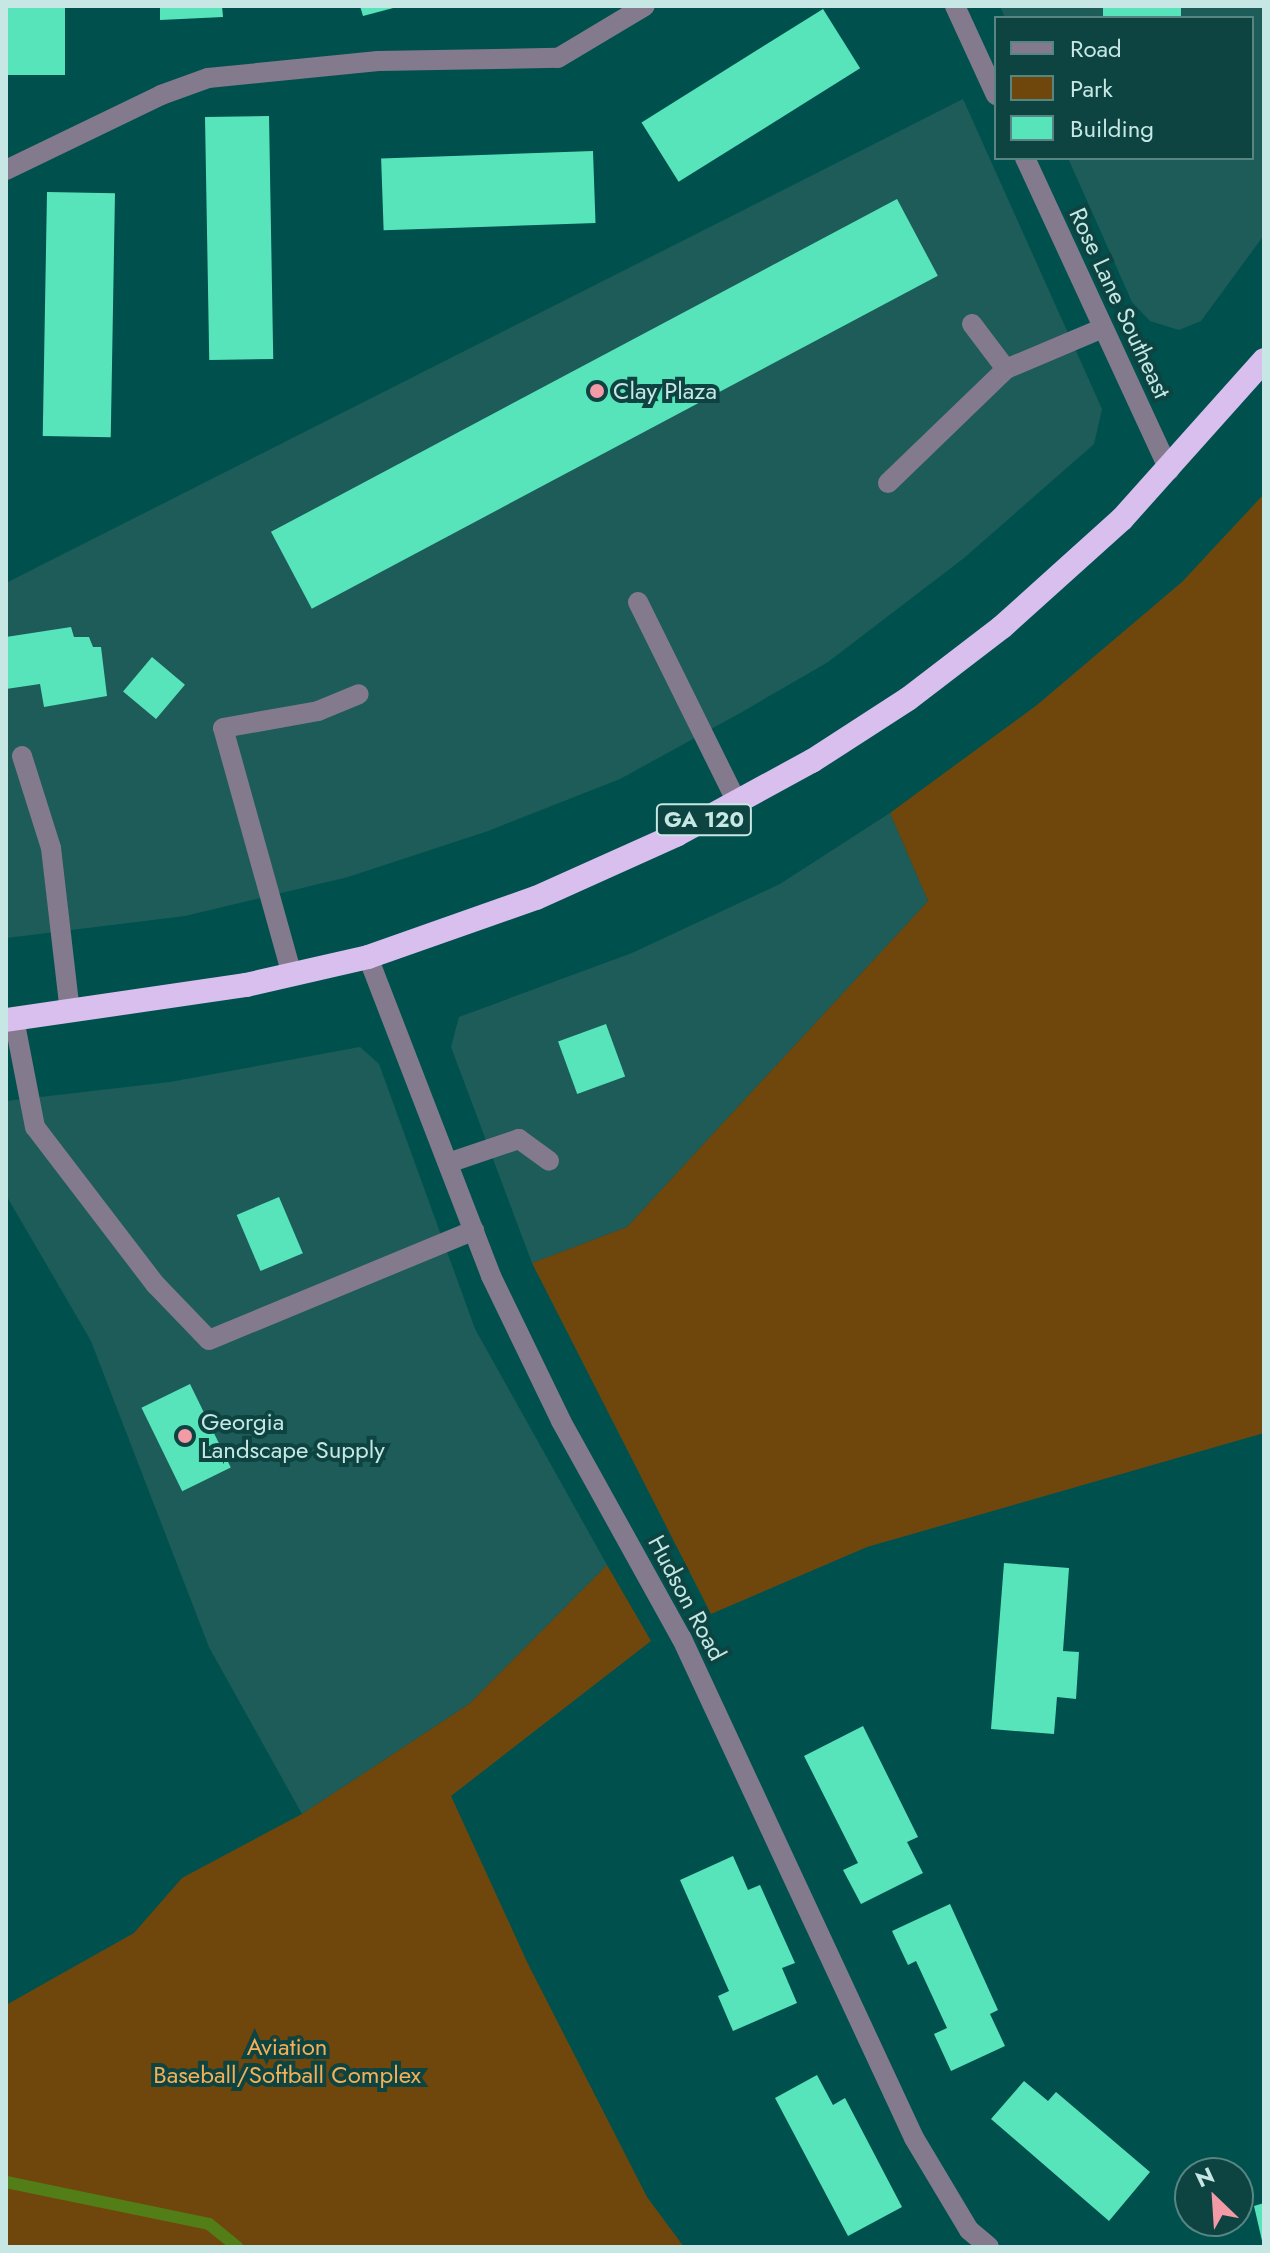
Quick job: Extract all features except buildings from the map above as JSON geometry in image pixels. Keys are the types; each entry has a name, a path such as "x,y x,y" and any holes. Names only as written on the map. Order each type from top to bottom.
{"highway":[{"name":"GA 120","path":"10,1020 292,975 368,957 536,898 676,835 908,699 1002,627 1169,470 1264,360"}],"street":[{"path":"6,170 161,95 208,78 378,61 558,58 645,6"},
{"path":"955,6 994,91"},
{"name":"Rose Lane Southeast","path":"1026,160 1169,470"},
{"path":"972,324 1006,369"},
{"path":"888,483 1006,369 1103,328"},
{"path":"638,602 737,802"},
{"path":"292,975 223,728 318,711 359,694"},
{"path":"22,756 51,848 70,1012"},
{"name":"Hudson Road","path":"368,957 474,1230 561,1421 688,1653 914,2138 969,2230 989,2247"},
{"path":"10,1020 35,1127 156,1285 209,1340 474,1230"},
{"path":"448,1163 519,1139 549,1161"}],"shaded area":[{"path":"1000,6 1264,6 1264,235 1201,321 1179,330 1150,321 1132,302 1069,160 1254,160 1254,16 1004,16"},
{"path":"963,99 1102,409 1094,444 964,558 828,662 620,779 488,831 348,877 185,916 6,938 6,583"},
{"path":"890,813 928,901 627,1227 532,1263 451,1047 459,1017 632,953 780,884"},
{"path":"360,1047 379,1064 475,1329 607,1565 469,1704 302,1814 209,1647 91,1341 6,1195 6,1101 170,1082"}],"green space":[{"path":"1264,494 1264,1433 867,1547 711,1614 532,1263 627,1227 928,901 890,813 1037,705 1182,582"},
{"name":"Aviation Baseball/Softball Complex","path":"607,1565 651,1641 451,1796 528,1964 647,2197 684,2247 6,2247 6,2005 134,1933 182,1878 302,1814 469,1704"}],"waterway":[{"path":"6,2182 209,2224 237,2247"}],"place":[{"name":"Clay Plaza","path":"597,391"},
{"name":"Georgia Landscape Supply","path":"185,1436"}]}
